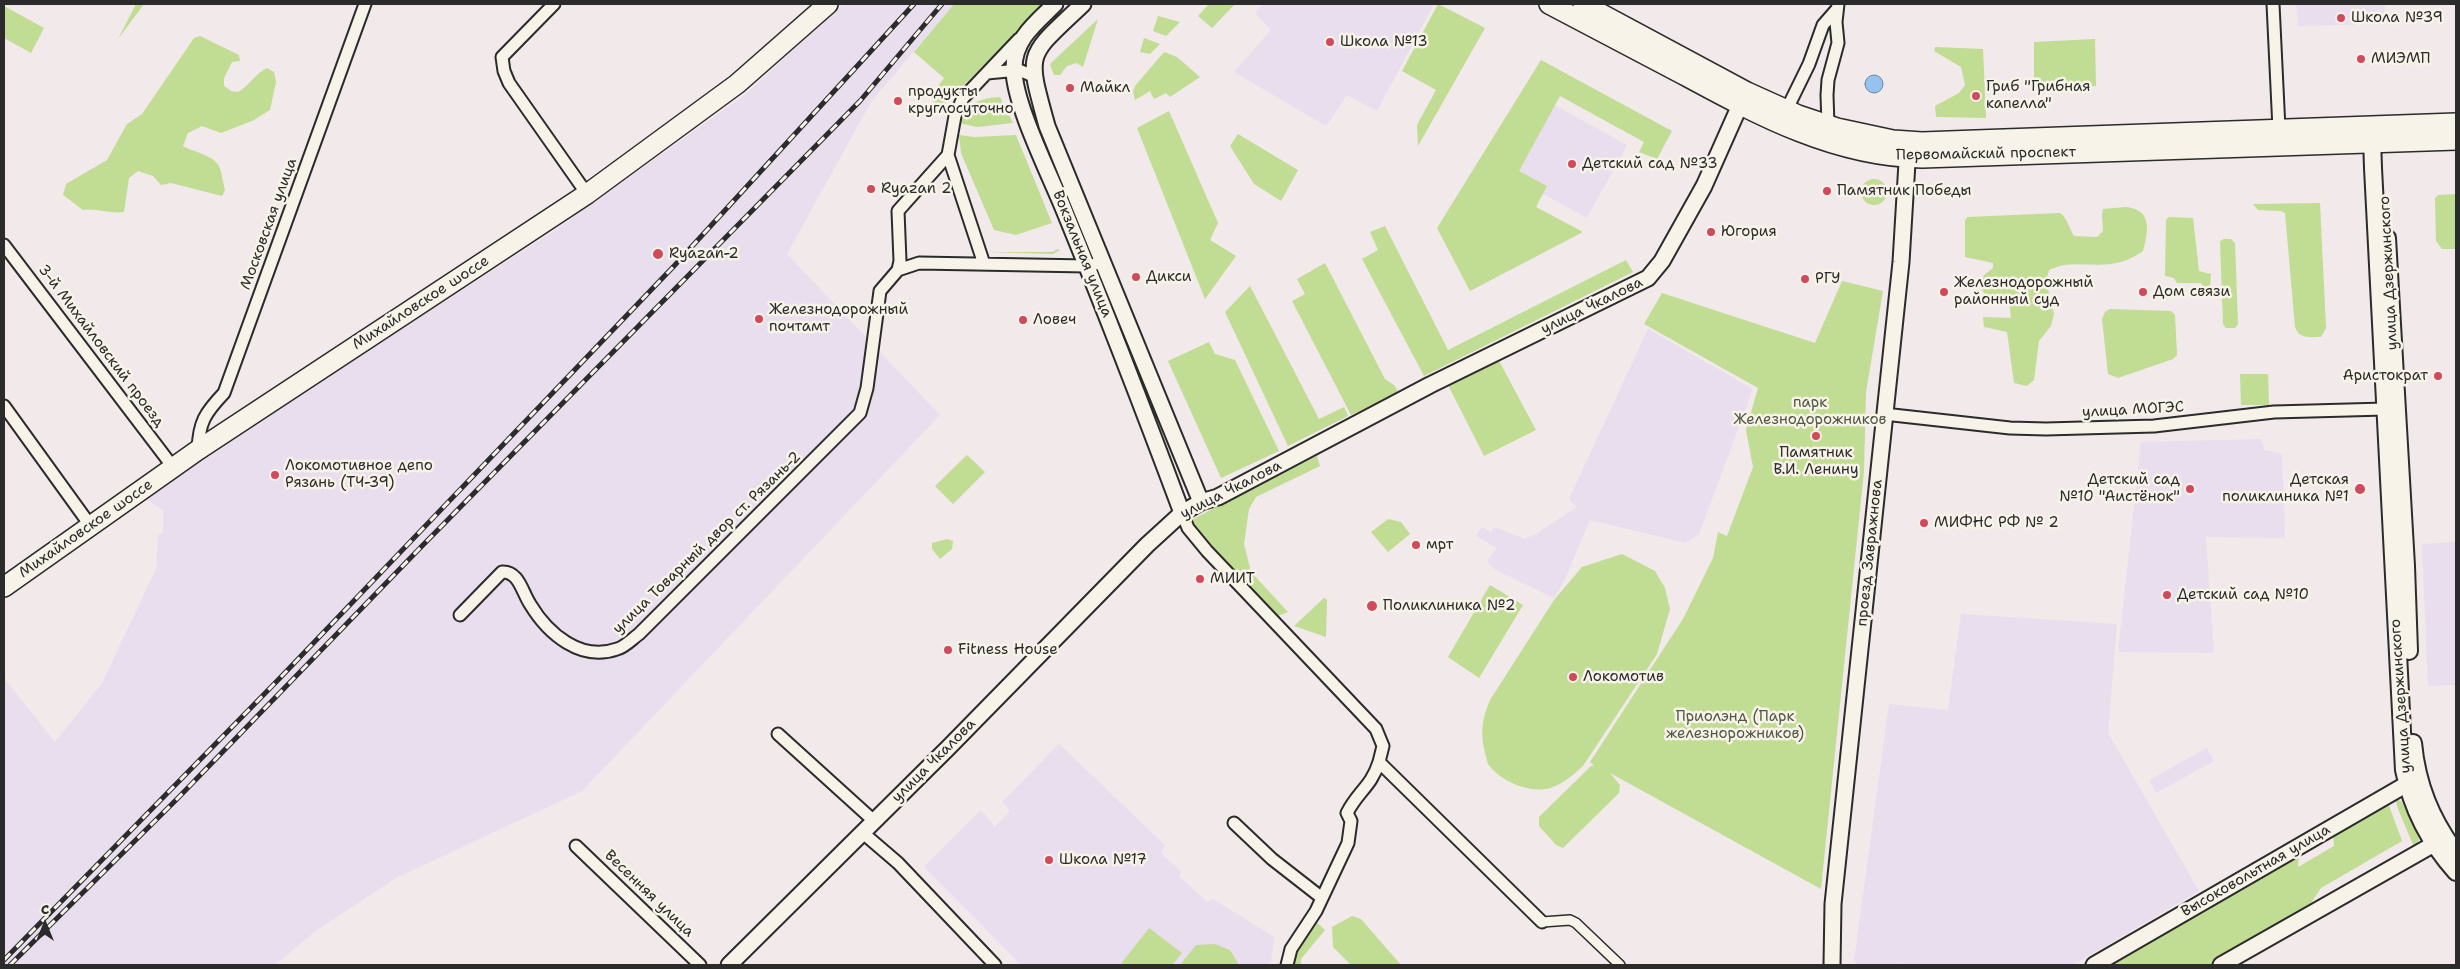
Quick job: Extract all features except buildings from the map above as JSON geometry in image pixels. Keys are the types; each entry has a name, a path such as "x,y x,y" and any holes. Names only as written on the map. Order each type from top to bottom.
{"main road":[{"name":"Михайловское шоссе","path":"4,588 198,450 587,194 737,84 828,4"},
{"name":"Первомайский проспект","path":"1549,4 1740,106 1794,130 1832,143 1874,154 1976,140 2279,129 2377,133 2456,140"},
{"name":"Первомайский проспект","path":"1582,4 1747,92 1786,110 1828,125 1876,137 1908,150 2377,133 2456,123"},
{"name":"улица Дзержинского","path":"2377,133 2385,409 2400,566"},
{"name":"улица Дзержинского","path":"2377,133 2400,566 2400,726 2422,826 2456,853"},
{"name":"улица Дзержинского","path":"2439,841 2456,872"}],"street":[{"name":"Московская улица","path":"198,450 199,429 212,406 224,393 365,4"},
{"path":"554,4 502,57 504,71 509,83 587,194"},
{"name":"Вокзальная улица","path":"1055,4 1027,32 1017,49 1014,80 1031,131 1087,266 1182,513"},
{"name":"Вокзальная улица","path":"1082,4 1039,45 1033,64 1033,76 1047,126 1201,502"},
{"path":"2273,4 2279,129"},
{"path":"1786,110 1809,64 1823,25 1837,6"},
{"path":"1828,125 1828,80 1838,42 1837,6"},
{"path":"984,264 948,155 958,106 969,91 1027,32"},
{"path":"986,73 1014,71 1026,72 1033,76"},
{"name":"улица Чкалова","path":"729,965 863,833 1147,545 1182,513 1201,502 1218,497 1430,385 1652,275 1704,186 1740,106"},
{"name":"проезд Завражнова","path":"1832,965 1833,904 1901,262 1908,150"},
{"path":"898,270 900,261 898,211 948,155"},
{"name":"3-й Михайловский проезд","path":"4,245 173,467"},
{"path":"898,270 919,263 1087,266 1104,262"},
{"name":"улица Товарный двор ст. Рязань-2","path":"460,615 502,572 508,572 516,577 538,618 568,646 595,654 619,649 639,634 860,413 867,388 880,291 898,270"},
{"path":"4,406 90,525"},
{"name":"улица МОГЭС","path":"1884,414 2010,428 2046,429 2154,426 2274,412 2385,409"},
{"path":"1182,513 1188,528 1207,551 1376,729 1383,746 1373,780 1356,796 1347,813 1351,820 1348,843 1322,898 1291,949 1287,965"},
{"path":"778,734 874,821"},
{"path":"1379,762 1542,922 1570,920 1576,923 1620,965"},
{"name":"Высоковольтная улица","path":"2094,965 2413,782"},
{"path":"1234,823 1272,859 1322,898"},
{"path":"863,833 898,863 995,965"},
{"path":"2221,965 2439,841"},
{"name":"Весенняя улица","path":"576,846 700,965"}],"shaded area":[{"path":"843,4 954,4 871,102 787,254 940,415 582,791 396,878 317,930 275,965 4,965 4,678 55,742 102,683 156,569 158,534 163,533 163,510 145,498 202,454 209,457 372,348 551,233 746,94"},
{"path":"1263,4 1429,4 1433,6 1377,111 1347,95 1326,126 1234,72 1271,30 1255,13"},
{"name":"Школа №39","path":"2385,4 2384,24 2298,26 2296,5"},
{"path":"1527,90 1627,145 1587,218 1487,163"},
{"path":"1648,329 1753,389 1699,534 1686,543 1590,520 1564,581 1554,598 1494,569 1487,562 1497,548 1476,536 1482,527 1491,532 1494,527 1525,539 1536,534 1577,507 1569,499"},
{"name":"Детский сад №10","path":"2262,439 2264,450 2282,454 2285,538 2206,537 2214,653 2118,652 2141,442"},
{"path":"2456,542 2456,685 2428,686 2422,544"},
{"path":"1961,614 2117,624 2108,733 2199,891 2073,965 1902,965 1900,963 1895,965 1857,965 1854,961 1889,704 1948,710"},
{"name":"Школа №17","path":"1059,744 1165,845 1161,853 1181,872 1179,876 1207,902 1213,899 1274,937 1271,962 1268,965 1021,965 924,867 981,810 995,827 1010,811 1002,802"},
{"path":"2207,748 2214,761 2156,793 2149,780"}],"green space":[{"path":"136,4 144,4 118,39"},
{"path":"954,4 1045,4 938,111 931,96 944,78 914,52"},
{"path":"1209,4 1235,4 1212,28 1198,16"},
{"path":"1438,4 1485,28 1418,146 1417,125 1436,90 1402,71"},
{"path":"4,6 44,28 31,53 4,38"},
{"path":"1158,16 1180,22 1166,36 1153,31"},
{"path":"1098,19 1083,67 1076,63 1067,66 1060,75 1054,75 1050,65 1052,62"},
{"path":"200,36 239,55 240,61 232,62 224,78 224,86 231,91 238,92 267,68 274,72 276,82 270,110 252,121 221,133 202,126 188,133 183,146 208,156 219,166 225,190 222,196 171,183 161,185 153,176 138,171 129,178 124,212 83,210 63,195 66,184 107,160 127,124 142,114 194,38"},
{"path":"1144,38 1160,44 1150,54 1140,52"},
{"path":"2095,39 2096,86 2034,88 2034,42"},
{"path":"1935,47 1983,49 1986,118 1936,117 1935,106 1959,93 1965,85 1961,67 1934,51"},
{"path":"1164,52 1177,57 1200,77 1170,97 1166,93 1154,99 1150,91 1135,100 1133,91 1135,86"},
{"path":"1541,60 1672,131 1657,159 1639,152 1644,142 1560,96 1519,171 1547,186 1536,207 1583,232 1470,291 1437,228"},
{"path":"1000,97 1013,123 977,127 959,123 970,106 980,100"},
{"path":"1169,111 1218,223 1210,240 1236,256 1205,299 1137,128"},
{"path":"1238,134 1298,170 1281,201 1254,184 1230,146"},
{"path":"959,135 974,137 1016,135 1052,223 1016,235 994,230 961,153"},
{"path":"1874,179 1883,183 1887,192 1883,201 1874,205 1865,201 1861,192 1865,183"},
{"path":"2456,194 2456,249 2442,249 2436,241 2435,198 2438,195"},
{"path":"2320,203 2326,328 2321,337 2309,337 2299,334 2295,327 2285,213 2281,211 2258,210 2253,204"},
{"path":"2125,207 2134,209 2144,216 2147,236 2143,251 2130,259 2117,263 2071,264 2049,270 2046,281 2054,314 2051,326 2039,341 2034,380 2027,386 2014,383 2007,332 1984,327 1983,317 2011,318 2009,302 2005,297 1986,296 1981,288 1984,275 1993,268 1993,263 1965,257 1965,221 1967,217 2060,213 2074,236 2097,237 2103,231 2103,209"},
{"path":"2169,217 2193,218 2199,271 2211,274 2210,287 2204,288 2201,283 2177,283 2174,278 2165,276 2166,220"},
{"path":"1385,226 1448,350 1626,260 1633,272 1424,376 1362,259 1378,250 1370,232"},
{"path":"2223,239 2231,239 2235,243 2238,324 2235,328 2226,328 2223,324 2220,242"},
{"path":"1060,250 1053,254 985,252 1052,252"},
{"path":"1325,263 1385,379 1394,385 1399,393 1351,415 1292,301 1305,294 1297,279"},
{"name":"Приолэнд (Парк железнорожников)","path":"1842,281 1883,291 1866,392 1864,471 1821,889 1610,773 1620,785 1619,793 1563,848 1556,845 1539,826 1539,817 1594,765 1590,762 1683,619 1713,558 1718,532 1727,536 1753,467 1746,430 1758,388 1644,324 1662,293 1815,343"},
{"path":"1250,286 1319,419 1344,407 1348,416 1288,446 1225,312"},
{"path":"2110,309 2171,311 2175,315 2177,355 2173,359 2118,378 2108,374 2102,319 2105,312"},
{"path":"1209,342 1215,354 1235,360 1279,451 1221,478 1168,361"},
{"path":"1498,359 1536,430 1484,456 1448,385"},
{"path":"2240,374 2268,374 2269,405 2241,405"},
{"path":"967,455 985,472 953,504 935,486"},
{"path":"1317,456 1320,466 1256,497 1249,509 1244,544 1251,572 1288,612 1275,617 1194,534 1190,521"},
{"path":"1388,519 1401,522 1410,534 1388,552 1371,532"},
{"path":"947,539 953,541 952,549 940,559 932,549 932,543"},
{"name":"Локомотив","path":"1622,554 1655,571 1665,588 1670,609 1657,654 1583,766 1568,779 1550,788 1534,789 1516,785 1500,776 1488,764 1483,739 1483,726 1490,700 1554,600 1582,567"},
{"path":"1490,585 1523,605 1479,678 1448,657"},
{"path":"1324,598 1327,600 1326,637 1294,626"},
{"path":"2395,798 2402,802 2418,835 2419,840 2414,847 2398,809"},
{"path":"2387,800 2402,841 2321,888 2307,909 2211,965 2104,965 2299,852 2298,867 2334,846 2333,832"},
{"path":"1352,916 1361,919 1401,965 1351,965 1333,947 1332,927"},
{"path":"1313,919 1325,930 1301,959 1301,965 1291,965 1290,958"},
{"path":"1149,928 1182,953 1172,965 1120,965"},
{"path":"1215,944 1230,950 1239,965 1180,965 1196,945"}],"water":[{"path":"1874,75 1880,78 1883,84 1880,90 1874,93 1868,90 1865,84 1868,78"}],"railway":[{"path":"4,960 279,679 674,266 914,4"},
{"path":"10,965 177,799 422,546 860,101 942,4"}],"place":[{"name":"Школа №39","path":"2341,18"},
{"name":"Школа №13","path":"1330,42"},
{"name":"МИЭМП","path":"2361,59"},
{"name":"Майкл","path":"1070,88"},
{"name":"Гриб \"Грибная капелла\"","path":"1976,96"},
{"name":"продукты круглосуточно","path":"898,101"},
{"name":"Детский сад №33","path":"1572,164"},
{"name":"Ryazan 2","path":"871,189"},
{"name":"Памятник Победы","path":"1827,191"},
{"name":"Югория","path":"1711,232"},
{"name":"Ryazan-2","path":"658,254"},
{"name":"Дикси","path":"1136,277"},
{"name":"РГУ","path":"1805,279"},
{"name":"Железнодорожный районный суд","path":"1944,292"},
{"name":"Дом связи","path":"2143,292"},
{"name":"Железнодорожный почтамт","path":"759,319"},
{"name":"Ловеч","path":"1023,320"},
{"name":"Аристократ","path":"2438,376"},
{"name":"Памятник В.И. Ленину","path":"1816,436"},
{"name":"Локомотивное депо Рязань (ТЧ-39)","path":"275,475"},
{"name":"Детский сад №10 \"Аистёнок\"","path":"2190,489"},
{"name":"Детская поликлиника №1","path":"2360,489"},
{"name":"МИФНС РФ № 2","path":"1924,523"},
{"name":"мрт","path":"1416,545"},
{"name":"МИИТ","path":"1200,579"},
{"name":"Детский сад №10","path":"2167,595"},
{"name":"Поликлиника №2","path":"1372,606"},
{"name":"Fitness House","path":"948,650"},
{"name":"Локомотив","path":"1573,677"},
{"name":"Школа №17","path":"1049,860"}],"park label":[{"name":"парк Железнодорожников","path":"1810,412"}]}
